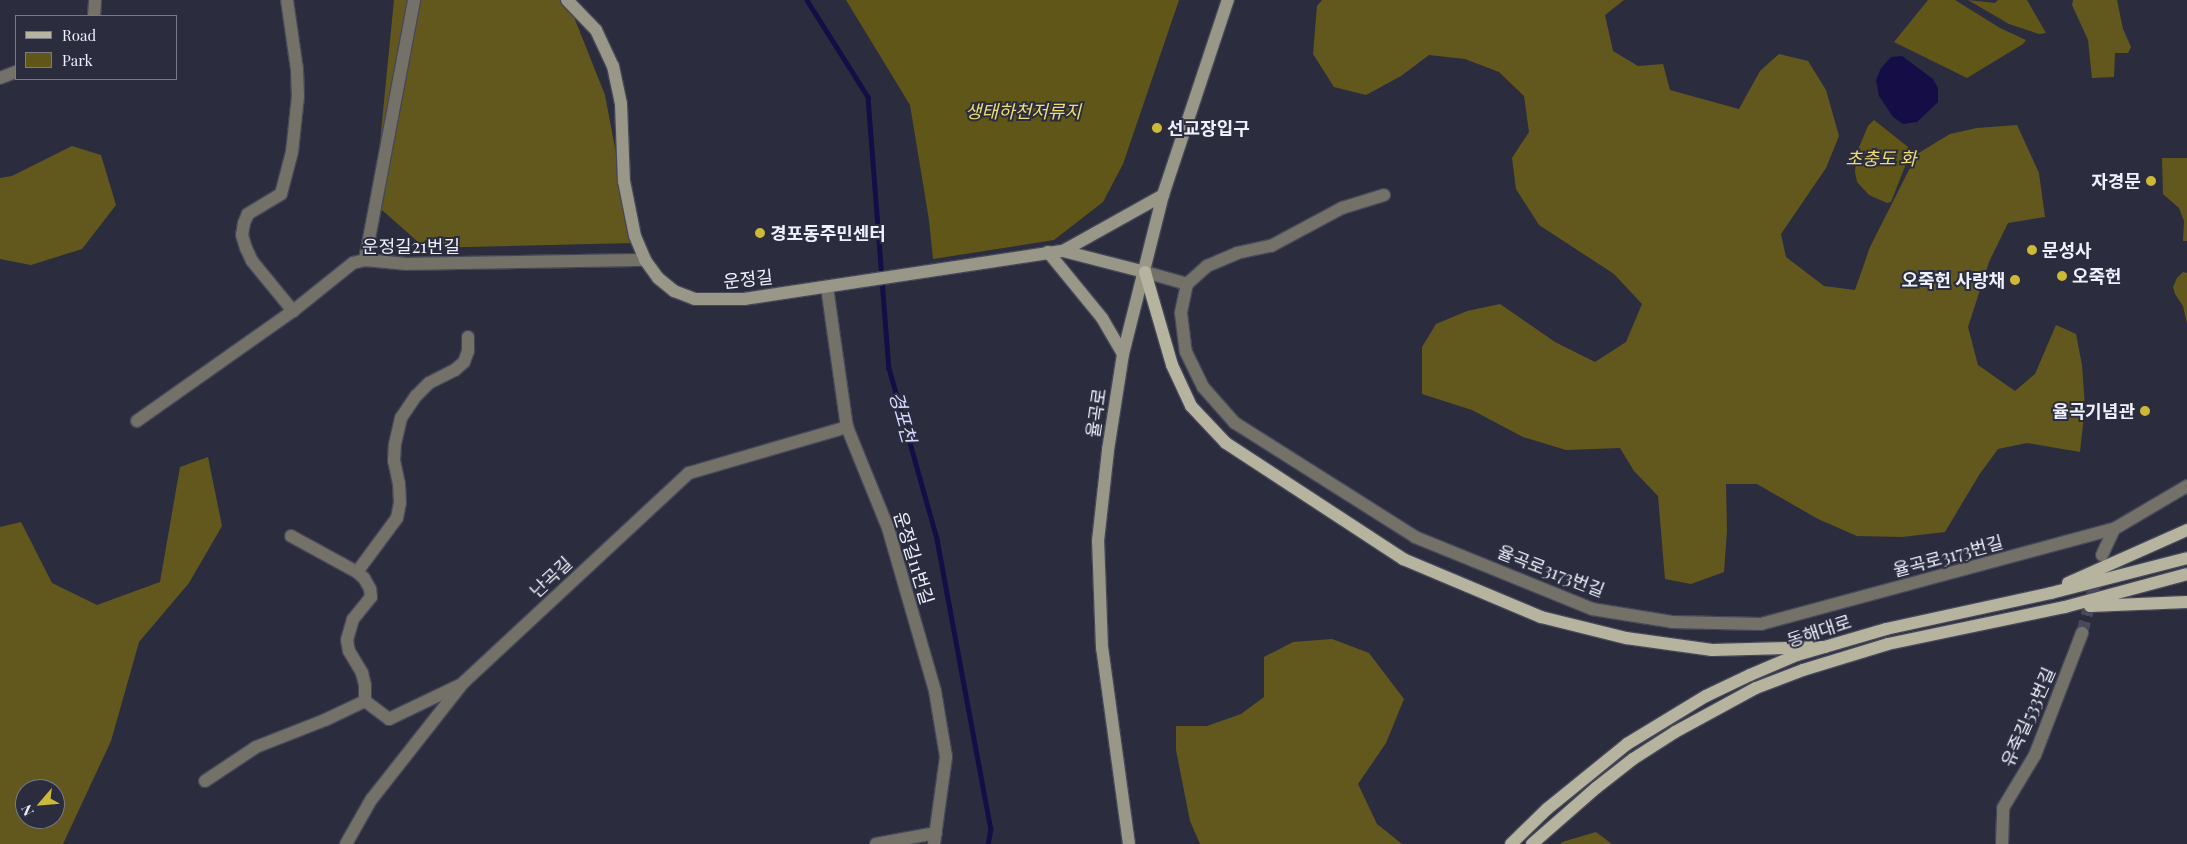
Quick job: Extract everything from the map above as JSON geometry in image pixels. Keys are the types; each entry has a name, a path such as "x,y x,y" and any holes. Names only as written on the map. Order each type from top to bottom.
{"main road":[{"path":"1145,272 1172,365 1191,406 1226,443 1403,559 1541,616 1626,638 1712,650 1825,647"},
{"path":"2032,598 2187,530"},
{"name":"동해대로","path":"1511,844 1586,774 1635,738 1724,687 1797,655 1886,629 2032,598 2187,558"},
{"name":"동해대로","path":"1532,844 1590,793 1634,759 1675,732 1756,688 1803,670 1888,644 2065,607 2187,574"},
{"path":"2065,607 2187,602"}],"street":[{"path":"94,15 95,0"},
{"path":"287,0 297,69 298,96 292,152 281,194 248,214 242,235 252,261 293,311"},
{"path":"366,260 414,0"},
{"name":"운정길","path":"566,0 596,30 613,66 621,104 624,181 636,236 645,260 658,278 674,291 695,299 720,300 744,298 1063,251 1145,272"},
{"name":"율곡로","path":"1129,844 1102,648 1098,541 1108,450 1123,354 1163,195 1228,0"},
{"path":"0,78 15,72"},
{"path":"1063,251 1163,195"},
{"path":"1145,272 1187,284 1207,266 1237,253 1271,246 1342,208 1384,195"},
{"path":"1048,252 1102,318 1123,354"},
{"name":"운정길21번길","path":"138,421 293,311 353,264 366,260 408,264 645,260"},
{"name":"율곡로3173번길","path":"1187,284 1181,313 1186,352 1203,387 1236,423 1415,537 1592,609 1672,622 1761,624 2114,529 2187,486"},
{"name":"운정길11번길","path":"833,286 847,427 888,528 935,691 946,757 935,838"},
{"path":"357,572 397,518 400,503 399,484 394,461 395,444 401,418 416,396 429,384 455,370 464,362 468,351 468,337"},
{"name":"난곡길","path":"346,844 371,800 464,682 689,473 847,427"},
{"path":"2102,555 2114,529"},
{"path":"291,536 357,572 364,578 370,589 370,597 353,619 347,640 349,651 362,673 365,685 365,701"},
{"name":"유죽길533번길","path":"2002,844 2003,808 2035,754 2082,633"},
{"path":"365,701 389,719 464,682"},
{"path":"205,781 256,747 325,720 365,701"},
{"path":"876,844 935,838"}],"green space":[{"name":"생태하천저류지","path":"846,0 1179,0 1123,164 1103,202 1054,240 933,259 929,220 910,105"},
{"path":"1928,0 1955,0 2000,28 2026,40 2023,44 1967,78 1894,42"},
{"path":"1968,0 1995,3 1998,0 2027,0 2046,33 2039,34 2009,24"},
{"name":"초충도 화","path":"1874,120 1908,147 1909,156 1891,202 1887,203 1869,195 1857,182 1855,172 1857,152 1868,126"}],"shaded area":[{"path":"394,0 566,0 568,2 605,95 633,243 425,248 374,203"},
{"path":"1322,0 1624,0 1605,15 1613,51 1638,66 1663,64 1670,90 1739,109 1760,71 1779,54 1808,61 1826,90 1839,136 1826,168 1781,234 1786,257 1824,286 1855,290 1870,247 1917,154 1950,134 1977,128 2017,125 2039,173 2045,217 2008,223 1989,262 1968,327 1978,365 2015,391 2035,374 2056,325 2076,334 2082,365 2085,407 2080,452 2027,443 1998,449 1979,475 1945,532 1902,537 1857,536 1818,519 1757,484 1726,484 1727,530 1724,572 1691,584 1665,579 1658,496 1634,471 1620,448 1566,450 1523,437 1472,410 1422,394 1422,347 1436,324 1467,311 1500,304 1555,342 1595,362 1626,342 1642,304 1614,274 1539,225 1516,189 1512,158 1529,132 1524,96 1499,72 1465,59 1429,55 1401,76 1366,95 1334,87 1313,54 1317,6"},
{"path":"2073,0 2117,0 2123,29 2131,47 2128,53 2115,53 2114,77 2092,78 2088,40 2072,5"},
{"path":"1902,56 1933,79 1938,88 1938,102 1917,122 1903,124 1893,117 1879,96 1876,80 1881,68 1891,57"},
{"path":"72,146 101,155 116,205 82,249 31,265 0,259 0,178 12,176"},
{"path":"2162,158 2187,158 2187,241 2183,241 2184,221 2179,208 2163,194"},
{"path":"2183,272 2187,273 2187,324 2183,306 2173,287 2177,278"},
{"path":"208,457 222,526 189,583 139,642 111,741 63,844 0,844 0,527 21,522 52,583 97,605 160,582 180,467"},
{"path":"1332,639 1369,653 1404,699 1386,743 1358,784 1377,824 1402,844 1200,844 1190,821 1176,750 1176,726 1207,726 1241,714 1264,697 1264,657 1293,642"},
{"path":"1596,832 1612,844 1561,844 1562,842"}],"waterway":[{"name":"경포천","path":"807,0 868,97 889,368 937,539 991,829 988,844"}],"tunnel":[{"path":"2082,633 2098,572"}],"place":[{"name":"선교장입구","path":"1157,128"},
{"name":"자경문","path":"2151,181"},
{"name":"경포동주민센터","path":"760,233"},
{"name":"문성사","path":"2032,250"},
{"name":"오죽헌","path":"2062,276"},
{"name":"오죽헌 사랑채","path":"2015,280"},
{"name":"율곡기념관","path":"2145,411"}]}
